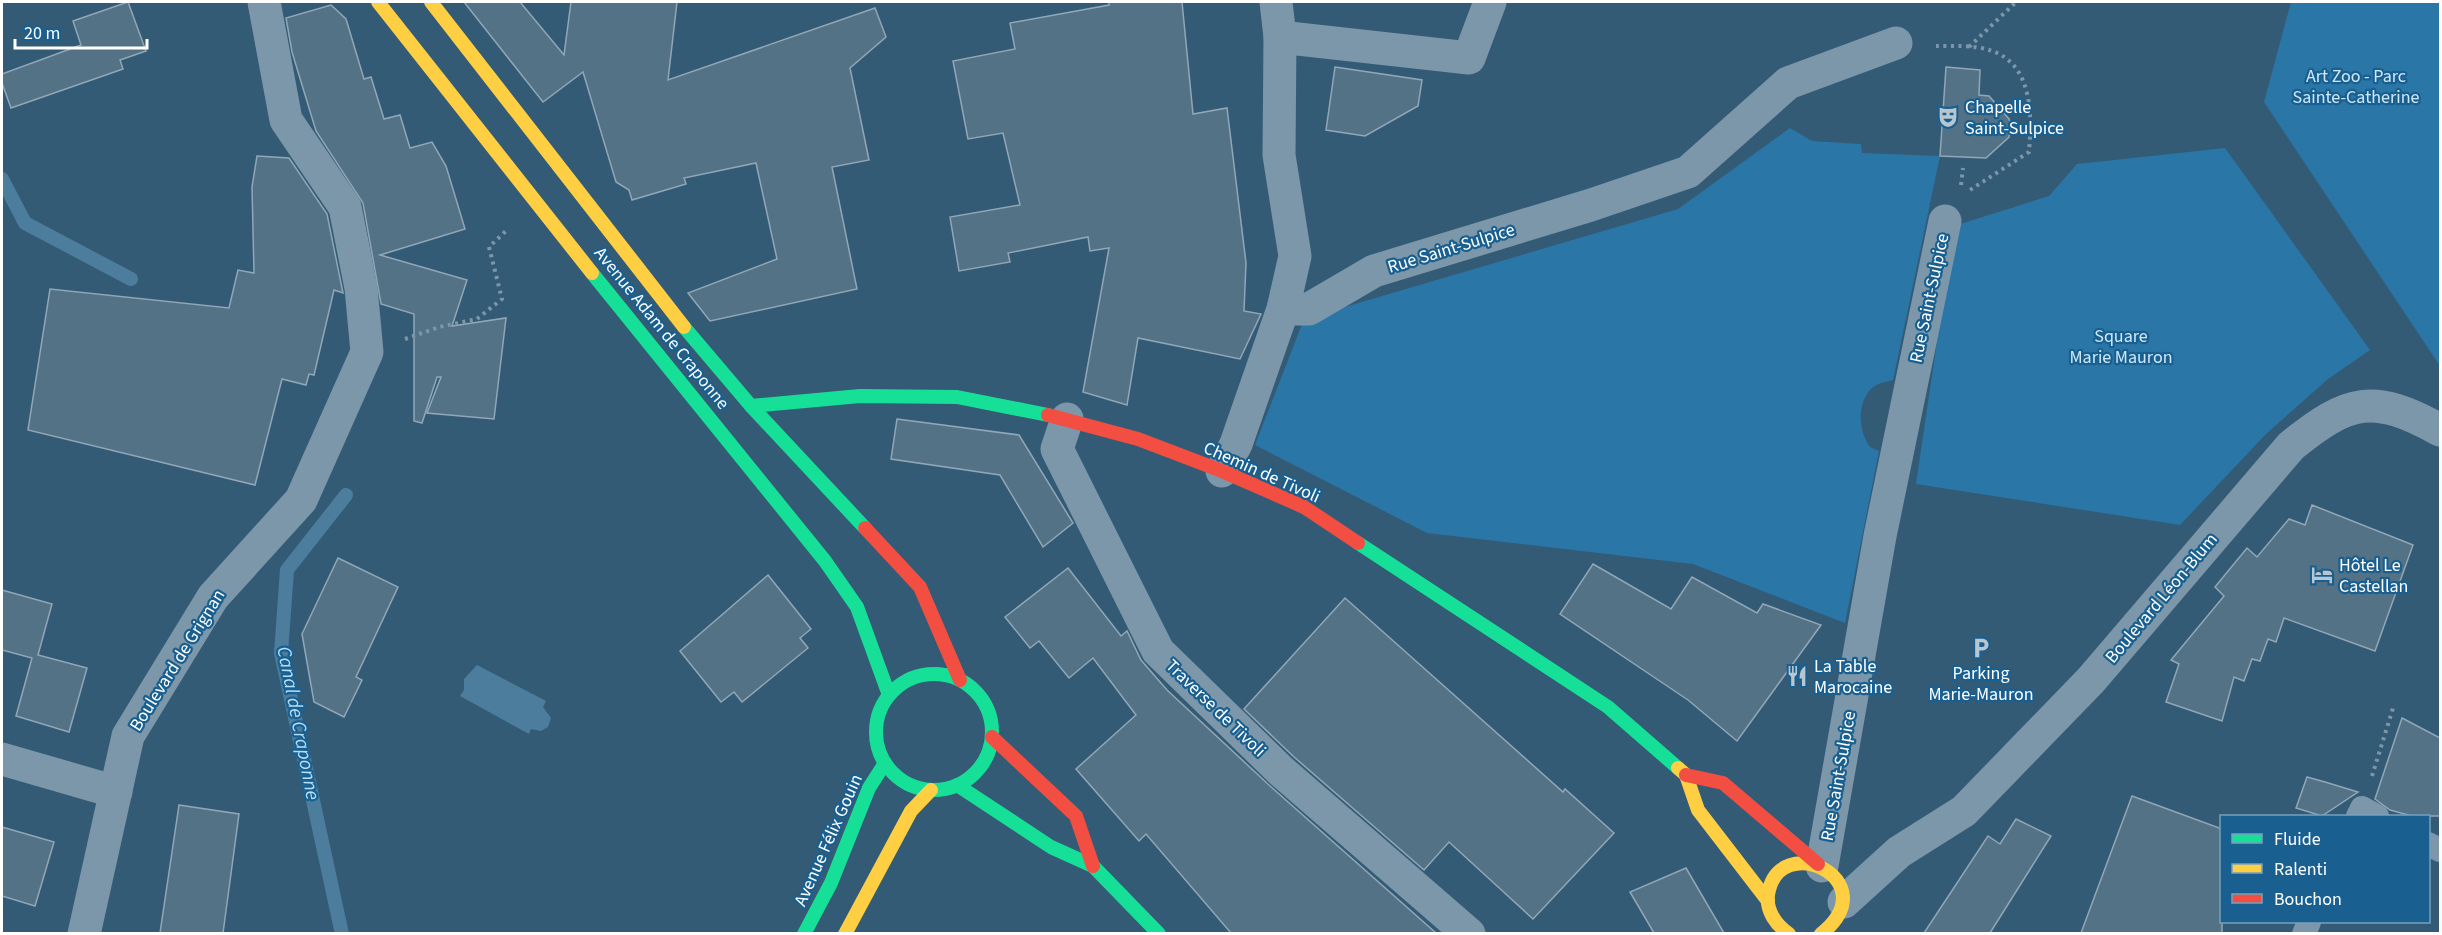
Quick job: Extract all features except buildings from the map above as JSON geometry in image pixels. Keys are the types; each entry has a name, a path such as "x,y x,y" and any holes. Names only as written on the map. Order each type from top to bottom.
{"main road":[{"name":"Avenue Adam de Craponne","path":"378,2 536,203 825,561 857,607 889,695"},
{"name":"Avenue Adam de Craponne","path":"431,2 677,318 751,406 920,587 960,680"},
{"name":"Chemin de Tivoli","path":"751,406 860,396 957,397 1067,418 1138,439 1222,471 1304,507 1608,707 1686,775 1723,783 1823,866"},
{"path":"942,674 960,680 974,690 985,704 991,720 992,737 989,752 971,777 957,786 932,790 905,782 885,763 878,746 876,728 880,710 889,695 904,682 922,675 942,674"},
{"path":"992,737 1076,816 1093,866"},
{"name":"Avenue Félix Gouin","path":"804,933 831,883 869,788 885,763"},
{"name":"Chemin de Tivoli","path":"1686,775 1698,810 1768,901 1780,929"},
{"path":"957,786 1051,847 1093,866 1159,933"},
{"path":"845,933 911,811 932,790"},
{"path":"1768,901 1772,884 1783,870 1794,864 1823,866 1842,889 1844,902 1836,922 1821,933"},
{"path":"1780,929 1789,933"}],"street":[{"path":"264,2 286,120 345,207 361,288 367,352"},
{"path":"1222,471 1236,444 1283,309 1295,256 1279,155 1280,37 1276,2"},
{"path":"1280,37 1469,58 1490,2"},
{"name":"Rue Saint-Sulpice","path":"1283,309 1310,309 1374,271 1591,205 1688,172 1788,83 1896,44"},
{"name":"Rue Saint-Sulpice","path":"1823,866 1880,536 1945,221"},
{"name":"Boulevard de Grignan","path":"84,933 128,736 213,597 301,500 367,352"},
{"name":"Boulevard Léon-Blum","path":"1844,902 1899,852 1964,811 2091,680 2291,446 2325,418 2364,404 2401,410 2440,430"},
{"name":"Traverse de Tivoli","path":"1067,418 1057,449 1158,651 1281,771 1469,933"},
{"path":"2,759 116,792"},
{"name":"Boulevard Léon-Blum","path":"1823,866 1899,852"}],"path":[{"path":"1968,48 2016,2"},
{"name":"Rue Saint-Sulpice","path":"1896,44 1991,50 2012,62 2025,87 2032,116 2029,152 1973,187 1945,221"},
{"path":"367,352 439,327 477,319 502,299 489,247 536,203"},
{"path":"2365,814 2394,705"}],"green space":[{"name":"Art Zoo - Parc Sainte-Catherine","path":"2291,2 2440,2 2440,366 2264,102"},
{"path":"1790,128 1812,141 1861,144 1862,153 1940,156 1893,380 1878,384 1871,389 1866,395 1861,410 1863,434 1866,441 1870,447 1879,451 1845,623 1693,564 1427,533 1255,445 1304,319 1678,209"},
{"name":"Square Marie Mauron","path":"2225,148 2370,350 2328,379 2266,434 2180,525 1916,484 1954,226 2049,196 2077,164"}],"shaded area":[{"path":"477,665 546,701 543,707 551,718 548,727 541,731 531,729 529,734 460,696 464,690 464,679"}],"waterway":[{"name":"Canal de Craponne","path":"2,179 25,223 131,279"},
{"name":"Canal de Craponne","path":"342,934 281,653 287,570 346,495"}],"traffic: fast":[{"path":"592,273 825,561 857,607 889,695"},
{"path":"684,327 751,406 865,528"},
{"path":"751,406 860,396 957,397 1048,415"},
{"path":"1358,543 1608,707 1678,768"},
{"path":"934,674 956,679 975,691 987,710 992,732 987,754 975,773 956,785 934,790 912,785 893,773 881,754 876,732 881,710 893,691 912,679 934,674"},
{"path":"804,934 831,883 869,788 885,763"},
{"path":"957,785 1051,847 1093,866 1159,934"}],"traffic: slow":[{"path":"378,2 592,273"},
{"path":"431,2 684,327"},
{"path":"1678,768 1686,775 1698,810 1768,901"},
{"path":"845,934 911,811 931,790"},
{"path":"1789,934 1773,917 1768,895 1776,875 1790,865 1807,864 1824,869 1837,880 1843,896 1839,914 1821,934"}],"traffic: jam":[{"path":"1048,415 1138,439 1222,471 1304,507 1358,543"},
{"path":"865,528 920,587 960,680"},
{"path":"992,737 1076,816 1093,866"},
{"path":"1686,775 1723,783 1818,864"}],"place":[{"name":"Chapelle Saint-Sulpice","path":"1948,117"},
{"name":"Hôtel Le Castellan","path":"2322,575"},
{"name":"Parking Marie-Mauron","path":"1981,648"},
{"name":"La Table Marocaine","path":"1797,676"}]}
